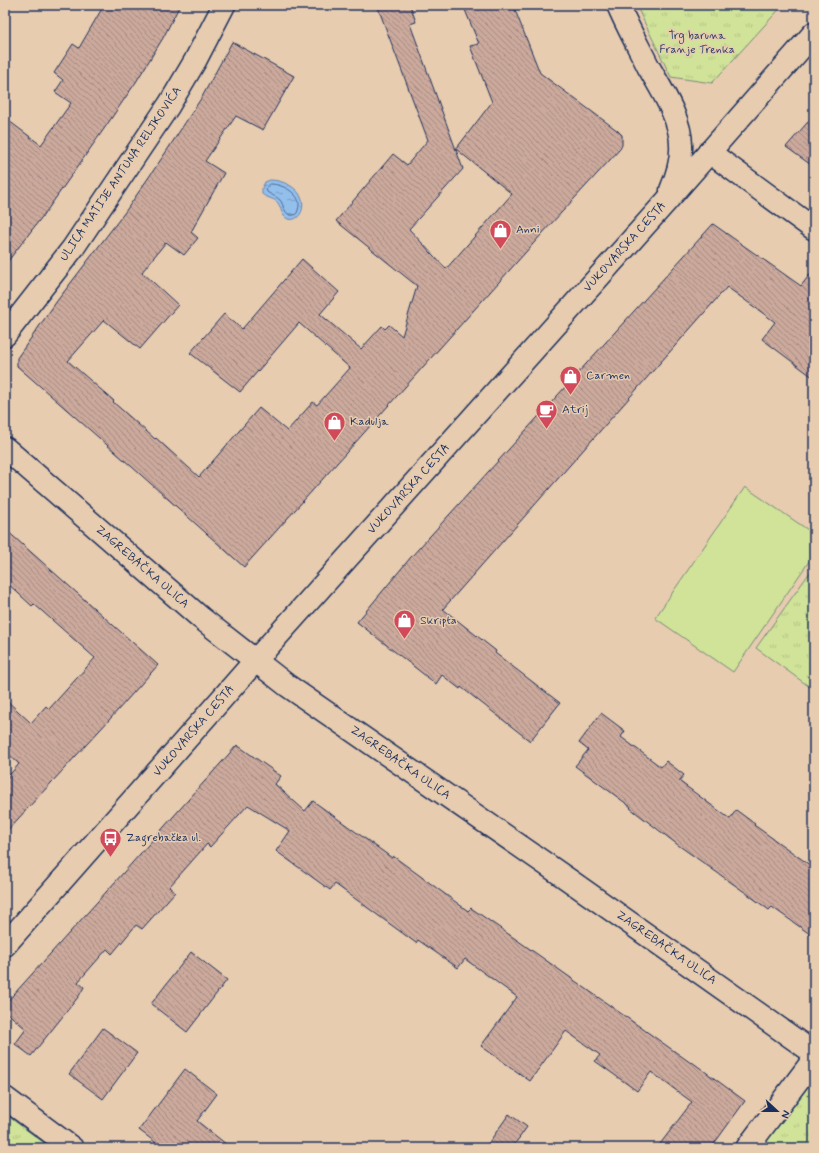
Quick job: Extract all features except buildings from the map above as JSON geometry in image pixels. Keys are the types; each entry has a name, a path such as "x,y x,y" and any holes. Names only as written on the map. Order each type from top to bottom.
{"street":[{"name":"ULICA MATIJE ANTUNA RELJKOVIĆA","path":"5,335 73,248 169,106 195,61 224,5"},
{"path":"618,5 675,117 679,132 681,144 680,161 674,182 664,204"},
{"name":"VUKOVARSKA CESTA","path":"5,945 255,661 664,204 814,33"},
{"path":"709,152 814,229"},
{"name":"ZAGREBAČKA ULICA","path":"5,448 201,618 288,686 569,880 814,1053"},
{"path":"747,1148 814,1059"},
{"path":"5,1098 72,1148"}],"green space":[{"name":"Trg baruna Franje Trenka","path":"636,5 783,5 712,83 671,77"},
{"path":"745,487 814,534 814,554 733,672 655,618"},
{"path":"813,568 814,569 814,690 756,648"},
{"path":"814,1080 814,1148 761,1148 807,1085"},
{"path":"5,1114 51,1148 5,1148"}],"water":[{"path":"270,180 285,183 297,191 303,204 302,211 298,217 295,219 286,218 278,203 262,194 262,188 265,182"}],"place":[{"name":"Anni","path":"500,250"},
{"name":"Carmen","path":"570,396"},
{"name":"Atrij","path":"547,430"},
{"name":"Kadulja","path":"335,442"},
{"name":"Skripta","path":"405,640"},
{"name":"Zagrebačka ul.","path":"110,858"}]}
